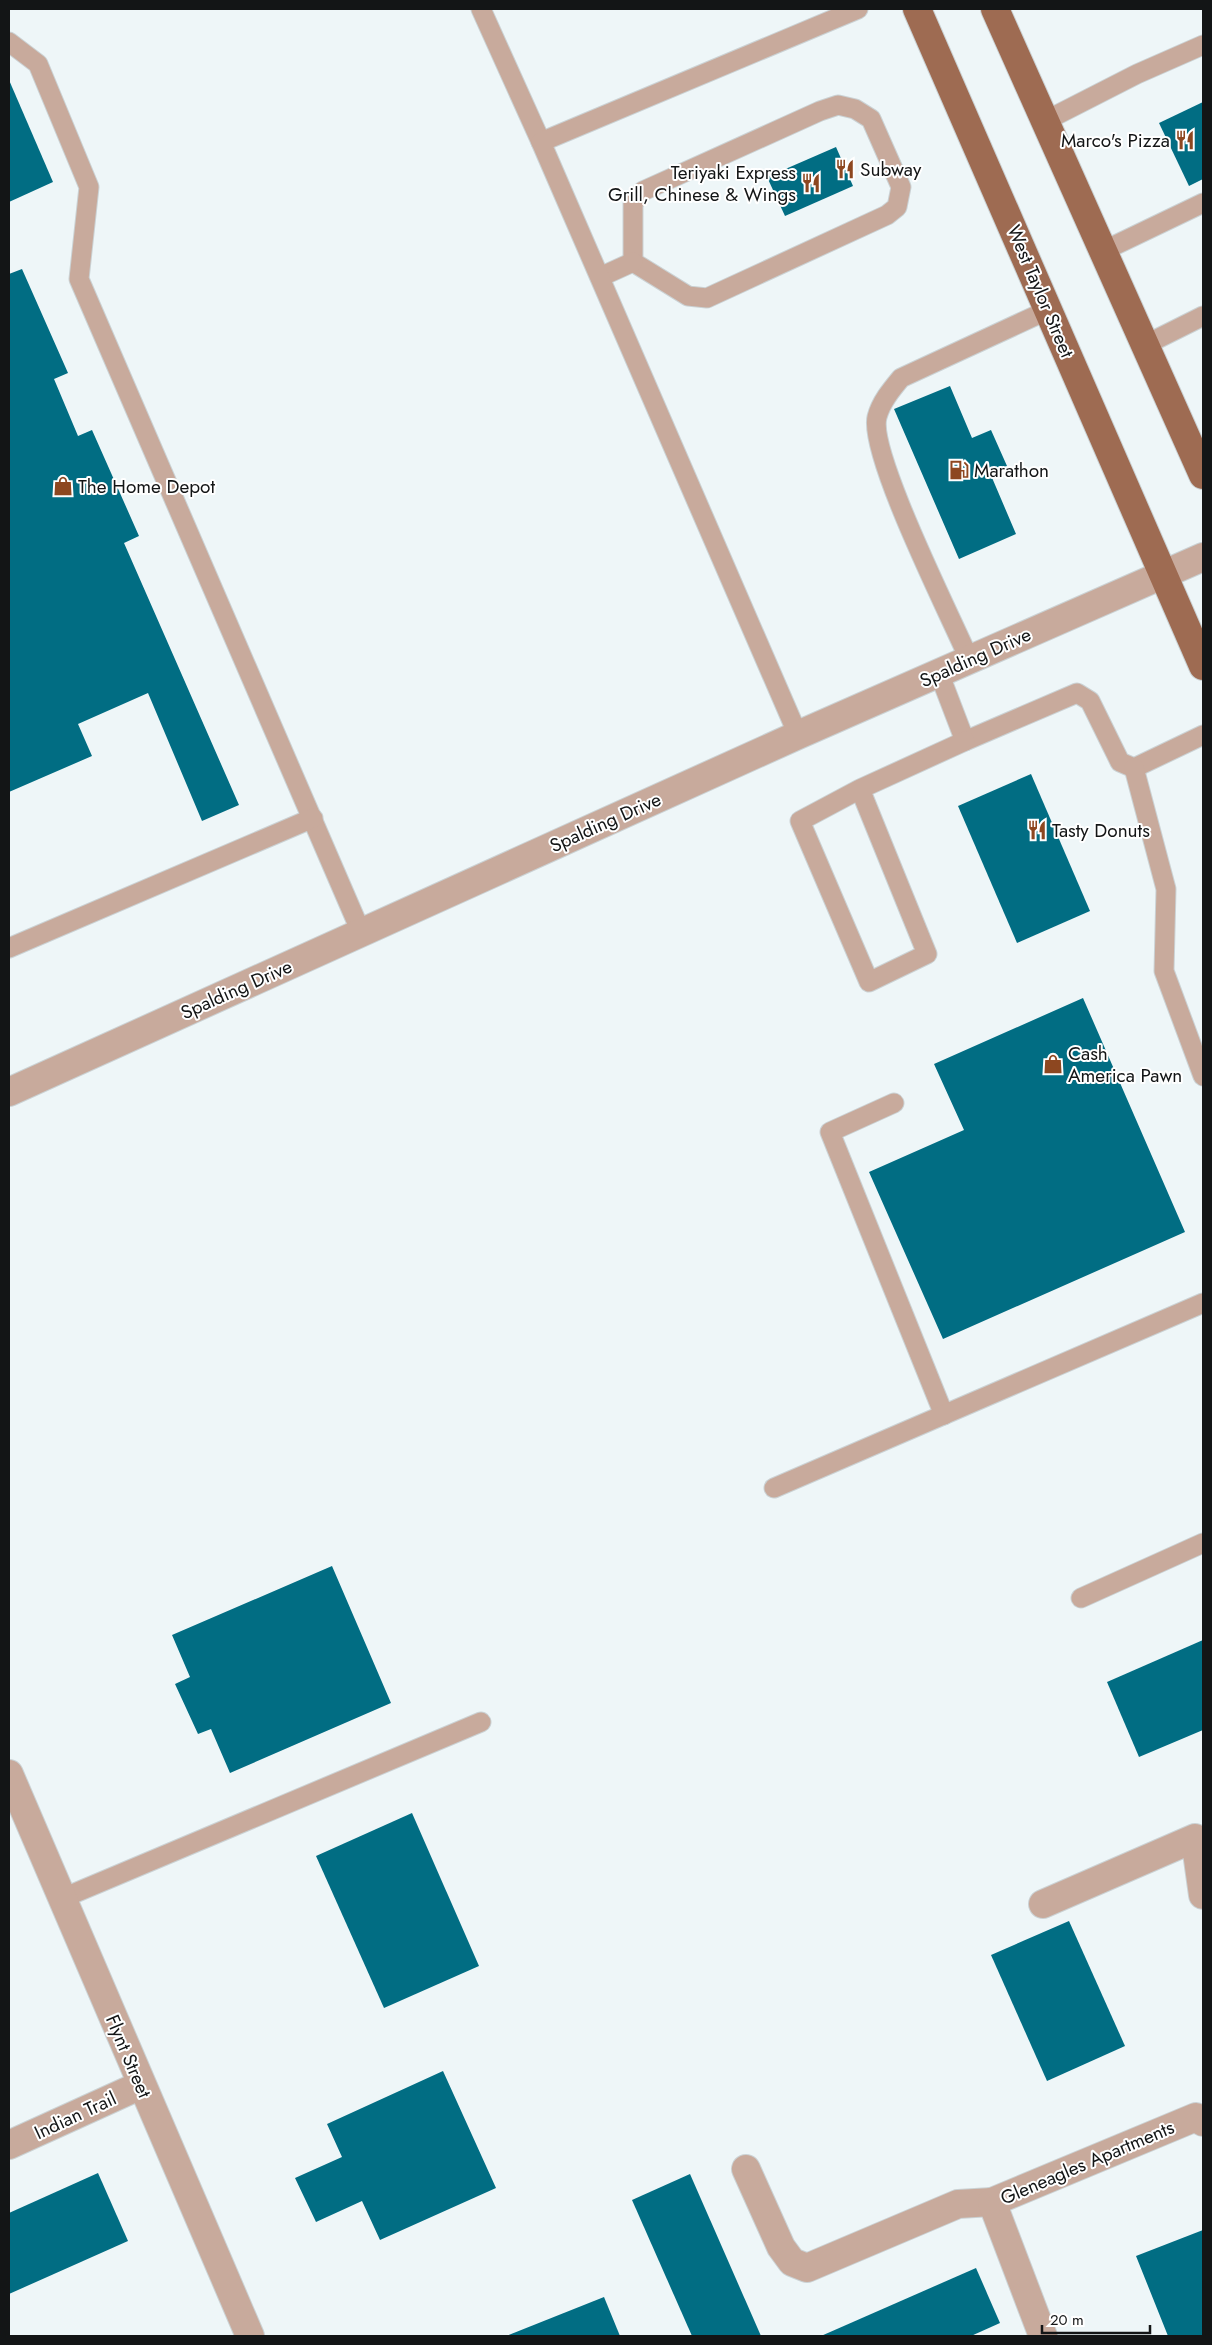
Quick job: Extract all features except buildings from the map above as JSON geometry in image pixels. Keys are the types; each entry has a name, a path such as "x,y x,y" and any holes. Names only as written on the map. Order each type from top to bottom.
{"main road":[{"name":"West Taylor Street","path":"917,9 1203,666"},
{"path":"995,9 1203,475"}],"street":[{"name":"Spalding Drive","path":"9,1092 798,735 1203,556"},
{"name":"Flynt Street","path":"9,1774 250,2336"},
{"path":"1043,1904 1199,1836 1203,1895"},
{"name":"Indian Trail","path":"9,2145 141,2085"},
{"name":"Gleneagles Apartments","path":"1043,2336 992,2202 1196,2117 1203,2122"},
{"path":"746,2169 781,2247 792,2262 807,2268 958,2204 992,2202"}],"lane":[{"path":"481,9 600,277 798,735"},
{"path":"541,142 858,9"},
{"path":"9,42 38,64 89,187 79,279 361,932"},
{"path":"1045,121 1137,74 1203,44"},
{"path":"838,106 855,109 871,119 901,187 897,206 887,215 707,298 688,296 632,262 633,203 643,191 820,111 838,106"},
{"path":"1103,251 1203,203"},
{"path":"600,277 632,262"},
{"path":"970,659 895,494 878,439 877,418 885,398 901,378 1048,310"},
{"path":"1145,344 1203,316"},
{"path":"939,672 965,741"},
{"path":"860,788 927,954 869,982 800,821 860,788 1077,693 1090,701 1120,762 1134,768 1203,736"},
{"path":"1134,768 1166,889 1164,971 1203,1076"},
{"path":"9,948 312,818"},
{"path":"894,1103 830,1132 944,1415"},
{"path":"774,1488 1203,1303"},
{"path":"1081,1598 1203,1543"},
{"path":"63,1898 481,1722"}],"place":[{"name":"Marco's Pizza","path":"1185,140"},
{"name":"Subway","path":"845,169"},
{"name":"Teriyaki Express Grill, Chinese & Wings","path":"811,183"},
{"name":"Marathon","path":"959,470"},
{"name":"The Home Depot","path":"63,486"},
{"name":"Tasty Donuts","path":"1037,830"},
{"name":"Cash America Pawn","path":"1053,1064"}]}
